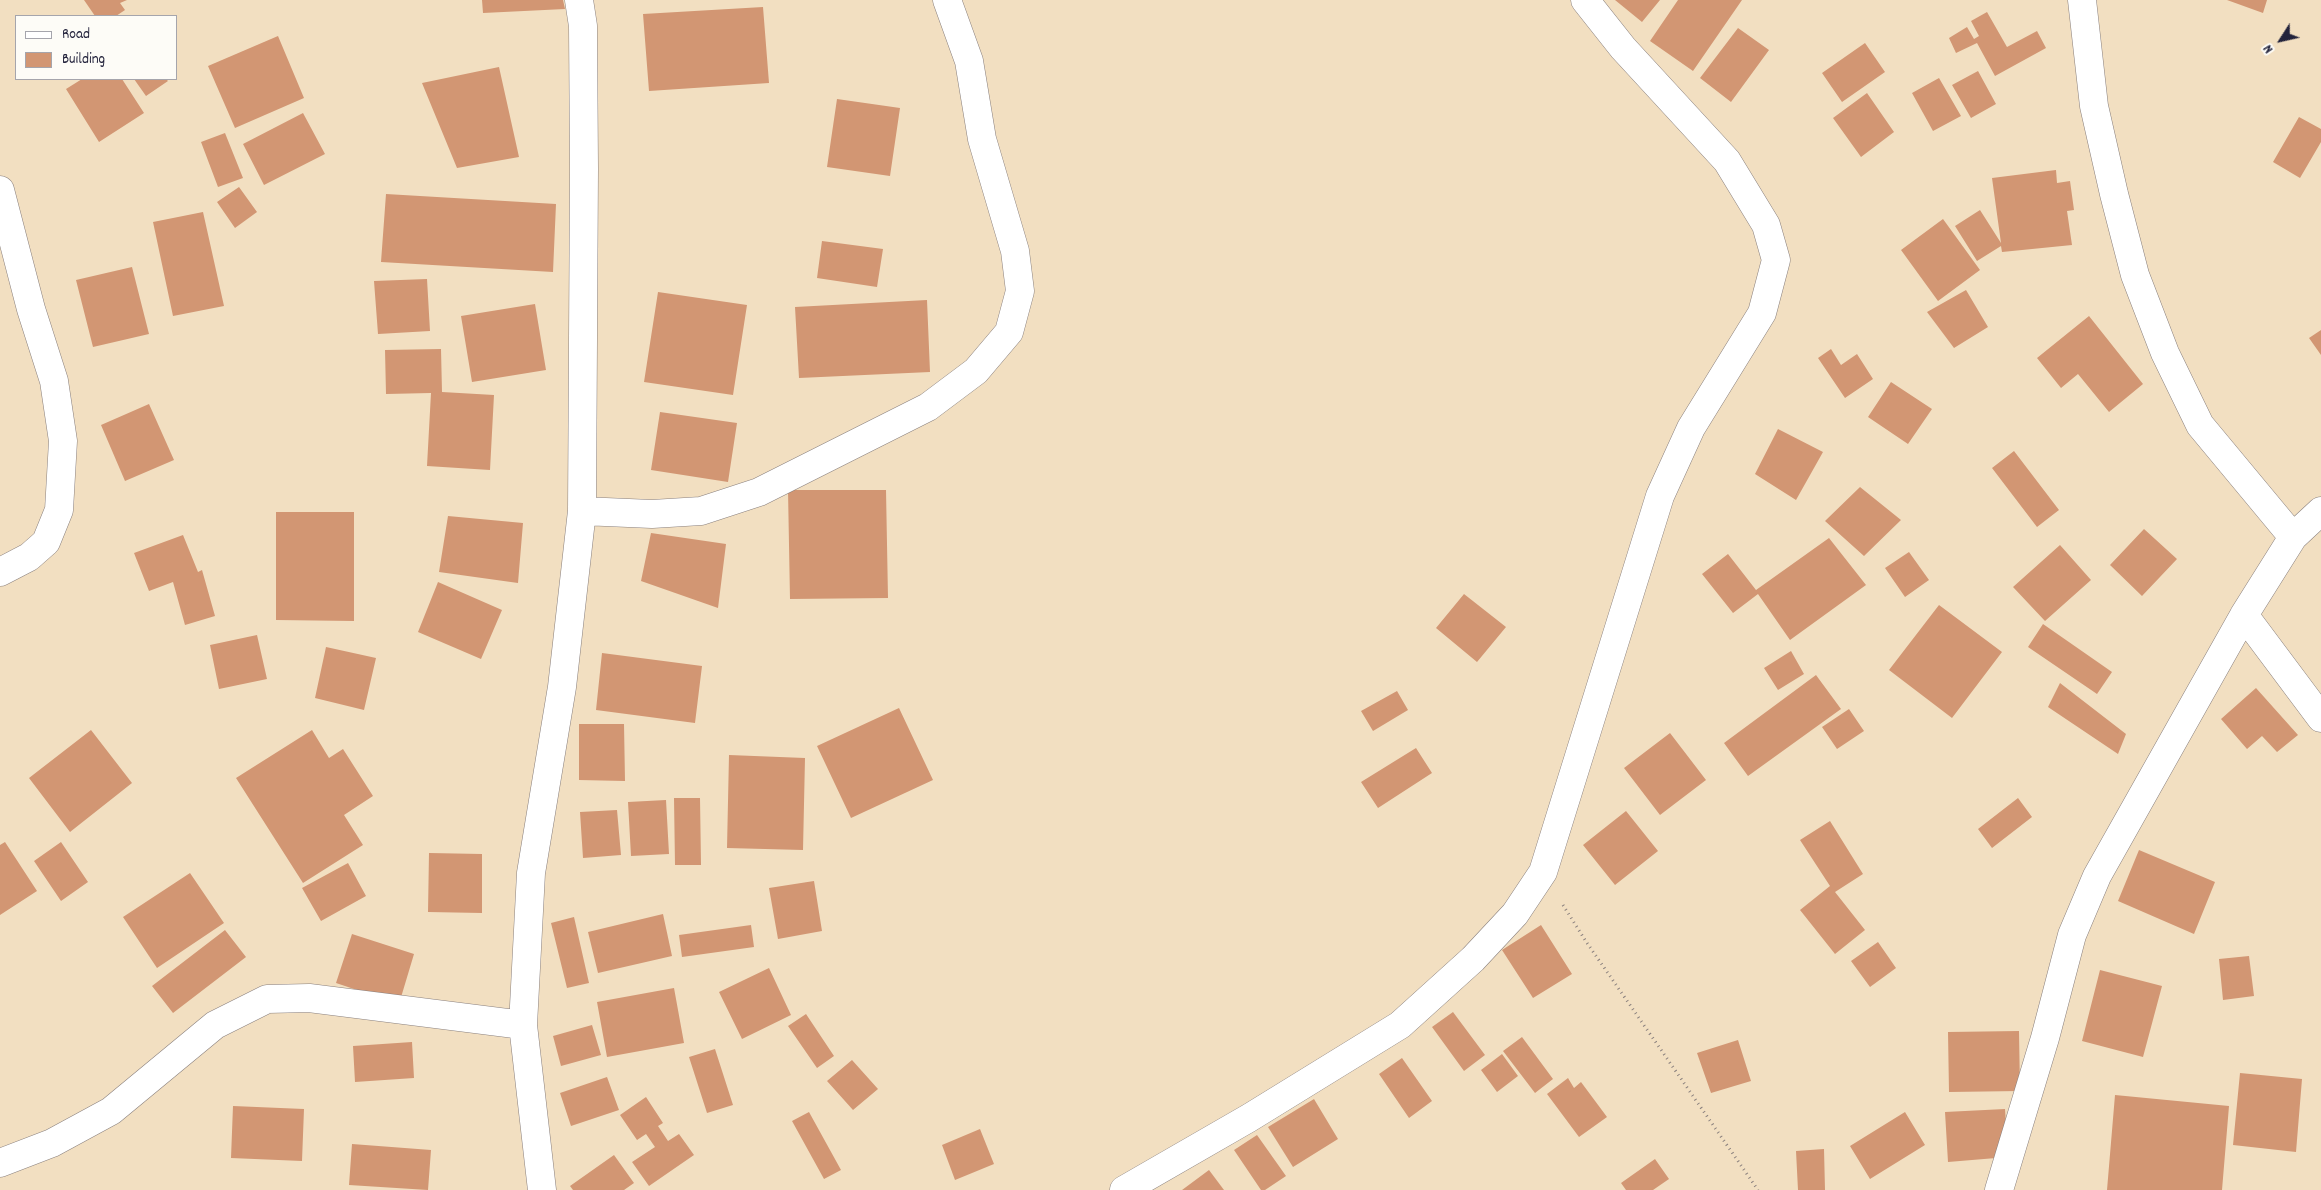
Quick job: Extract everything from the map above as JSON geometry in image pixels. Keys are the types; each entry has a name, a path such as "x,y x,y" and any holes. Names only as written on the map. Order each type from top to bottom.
{"street":[{"path":"542,1190 523,1025 531,873 562,686 582,511 584,140 583,26 579,0"},
{"path":"582,511 652,514 700,511 759,492 928,407 976,371 1009,332 1020,291 1015,251 982,139 969,60 947,0"},
{"path":"1124,1190 1249,1118 1400,1025 1473,959 1514,914 1543,872 1660,496 1691,428 1762,313 1776,260 1766,225 1727,162 1623,48 1585,0"},
{"path":"2082,0 2094,106 2114,194 2135,275 2164,353 2200,425 2293,537"},
{"path":"0,190 31,309 54,381 62,441 59,510 46,542 29,557 0,572"},
{"path":"1999,1190 2045,1038 2072,934 2098,876 2244,615 2293,537 2321,511"},
{"path":"2244,615 2321,718"},
{"path":"0,1163 52,1143 110,1110 215,1025 267,999 309,998 523,1025"}],"path":[{"path":"1543,872 1585,940 1758,1190"}],"building":[{"path":"84,0 127,0 120,3 125,10 118,15 94,15"},
{"path":"482,0 563,0 565,9 483,13"},
{"path":"1615,0 1660,0 1642,22"},
{"path":"1678,0 1742,0 1693,71 1650,41"},
{"path":"2227,0 2267,0 2263,13"},
{"path":"763,7 769,83 649,91 643,14"},
{"path":"1987,12 2007,47 2037,31 2046,48 1995,76 1977,43 1956,53 1949,38 1967,27 1974,39 1979,36 1971,21"},
{"path":"1738,28 1769,50 1731,102 1700,78"},
{"path":"278,36 304,98 235,128 208,66"},
{"path":"1865,43 1885,72 1842,102 1822,73"},
{"path":"499,67 519,157 457,168 422,83"},
{"path":"1978,71 1996,104 1971,118 1952,85"},
{"path":"1939,78 1961,116 1933,131 1912,93"},
{"path":"80,80 123,80 144,113 99,142 66,89"},
{"path":"135,80 168,81 146,96"},
{"path":"1867,93 1894,132 1861,157 1833,118"},
{"path":"837,99 900,108 890,176 827,167"},
{"path":"303,113 325,154 264,185 243,144"},
{"path":"2299,117 2321,129 2321,142 2300,178 2273,162"},
{"path":"225,133 243,178 218,187 201,142"},
{"path":"2056,170 2057,183 2070,181 2074,210 2067,211 2072,245 2002,252 2001,246 1977,261 1955,226 1980,210 2001,243 1992,178"},
{"path":"239,187 257,212 235,228 217,202"},
{"path":"386,194 556,204 553,272 381,262"},
{"path":"203,212 224,306 173,316 153,222"},
{"path":"1943,219 1980,270 1938,301 1901,250"},
{"path":"822,241 883,249 877,287 817,278"},
{"path":"132,267 149,334 93,347 76,280"},
{"path":"427,279 430,331 378,334 374,281"},
{"path":"1966,290 1988,327 1954,348 1927,312"},
{"path":"658,292 747,305 733,395 644,382"},
{"path":"927,300 930,372 799,378 795,307"},
{"path":"535,304 546,370 472,382 461,316"},
{"path":"2089,316 2143,384 2109,412 2078,374 2061,388 2037,358"},
{"path":"2321,330 2321,355 2309,338"},
{"path":"441,349 442,392 494,395 490,470 427,466 431,393 386,394 385,350"},
{"path":"1831,349 1841,365 1857,354 1873,379 1845,398 1818,358"},
{"path":"1891,382 1932,409 1908,444 1868,417"},
{"path":"149,404 174,460 125,481 101,425"},
{"path":"660,412 737,423 728,482 651,470"},
{"path":"1778,429 1823,452 1796,500 1755,474"},
{"path":"2014,451 2059,510 2037,527 1992,468"},
{"path":"1860,487 1901,520 1864,556 1825,521"},
{"path":"788,490 886,490 888,598 790,599"},
{"path":"276,512 354,512 354,621 276,620"},
{"path":"448,516 523,523 518,583 439,572"},
{"path":"2144,529 2177,559 2142,596 2110,565"},
{"path":"651,533 726,544 718,608 641,581"},
{"path":"183,535 198,572 202,570 215,616 185,625 173,582 149,591 134,553"},
{"path":"1829,538 1866,585 1790,640 1758,594 1733,613 1702,574 1728,554 1756,590"},
{"path":"2060,545 2091,580 2045,621 2013,587"},
{"path":"1909,552 1929,580 1905,597 1885,568"},
{"path":"438,582 502,610 481,659 418,632"},
{"path":"1464,594 1506,627 1477,662 1436,628"},
{"path":"1939,605 2002,652 1952,718 1889,670"},
{"path":"2043,624 2112,672 2097,694 2028,647"},
{"path":"257,635 267,679 219,689 210,645"},
{"path":"326,647 376,658 364,710 315,698"},
{"path":"1791,651 1804,674 1778,690 1764,668"},
{"path":"602,653 702,666 695,723 596,710"},
{"path":"1816,675 1841,709 1748,776 1724,743"},
{"path":"2060,683 2126,734 2118,754 2048,707"},
{"path":"2256,688 2298,735 2277,752 2262,736 2247,749 2221,719"},
{"path":"1397,691 1408,710 1373,731 1361,711"},
{"path":"899,708 933,780 851,818 817,746"},
{"path":"1849,709 1864,731 1837,749 1822,727"},
{"path":"579,724 624,724 625,781 579,780"},
{"path":"91,730 132,783 70,832 29,778"},
{"path":"312,730 329,758 343,749 373,796 344,815 363,845 303,883 236,778"},
{"path":"1670,733 1706,780 1660,815 1624,768"},
{"path":"1416,748 1432,773 1378,808 1361,782"},
{"path":"729,755 805,758 803,850 727,848"},
{"path":"674,798 700,798 701,865 675,865"},
{"path":"2018,798 2032,817 1992,848 1978,829"},
{"path":"666,800 669,854 631,856 628,802"},
{"path":"617,810 621,855 583,858 580,812"},
{"path":"1626,811 1658,851 1615,885 1583,845"},
{"path":"1830,821 1863,874 1835,892 1865,930 1835,954 1800,910 1830,886 1800,840"},
{"path":"5,842 37,891 0,915 0,845"},
{"path":"61,842 88,882 61,901 34,861"},
{"path":"2139,850 2215,882 2194,934 2118,901"},
{"path":"429,853 482,854 482,913 428,912"},
{"path":"348,863 366,896 321,921 302,888"},
{"path":"190,873 224,923 157,968 123,917"},
{"path":"814,881 822,931 778,939 769,888"},
{"path":"663,914 672,956 598,973 588,932"},
{"path":"574,917 589,983 567,988 551,923"},
{"path":"751,925 754,947 682,957 679,935"},
{"path":"1541,925 1572,974 1533,998 1502,950"},
{"path":"225,930 246,957 173,1013 152,986"},
{"path":"352,934 414,954 399,1004 336,983"},
{"path":"1878,942 1896,968 1870,987 1851,961"},
{"path":"2249,956 2254,996 2223,1000 2219,959"},
{"path":"769,968 791,1015 742,1039 719,992"},
{"path":"2100,970 2162,986 2143,1057 2082,1041"},
{"path":"674,988 684,1043 607,1057 597,1002"},
{"path":"1453,1012 1485,1055 1464,1071 1432,1027"},
{"path":"806,1014 834,1056 817,1068 788,1026"},
{"path":"592,1025 601,1055 561,1066 553,1036"},
{"path":"2019,1031 2020,1091 1949,1092 1948,1032"},
{"path":"1522,1037 1553,1079 1535,1093 1503,1051"},
{"path":"1738,1040 1751,1081 1711,1093 1697,1053"},
{"path":"412,1042 414,1078 355,1082 353,1046"},
{"path":"715,1049 733,1105 707,1113 689,1057"},
{"path":"1502,1054 1518,1076 1497,1092 1481,1070"},
{"path":"1402,1058 1432,1101 1409,1118 1379,1074"},
{"path":"852,1060 878,1089 853,1110 827,1081"},
{"path":"2240,1073 2302,1079 2296,1152 2233,1145"},
{"path":"607,1077 619,1110 571,1126 560,1093"},
{"path":"1568,1078 1574,1088 1581,1082 1607,1117 1579,1137 1547,1094"},
{"path":"2115,1095 2229,1106 2222,1190 2107,1190"},
{"path":"646,1097 663,1123 658,1126 668,1141 679,1134 694,1155 649,1186 632,1162 655,1147 646,1134 637,1140 620,1115"},
{"path":"1314,1099 1338,1139 1293,1167 1268,1127"},
{"path":"233,1106 304,1109 302,1161 231,1158"},
{"path":"2005,1109 2008,1157 1948,1162 1945,1112"},
{"path":"809,1112 841,1170 824,1179 792,1121"},
{"path":"1905,1112 1925,1145 1870,1179 1850,1146"},
{"path":"980,1129 994,1164 955,1180 942,1145"},
{"path":"1257,1135 1286,1176 1265,1190 1261,1190 1234,1150"},
{"path":"352,1144 431,1150 428,1190 349,1185"},
{"path":"1824,1149 1825,1190 1798,1190 1796,1151"},
{"path":"614,1155 634,1183 624,1190 573,1190 570,1186"},
{"path":"1655,1159 1669,1179 1653,1190 1626,1190 1621,1183"},
{"path":"1209,1170 1224,1190 1182,1190"}]}
